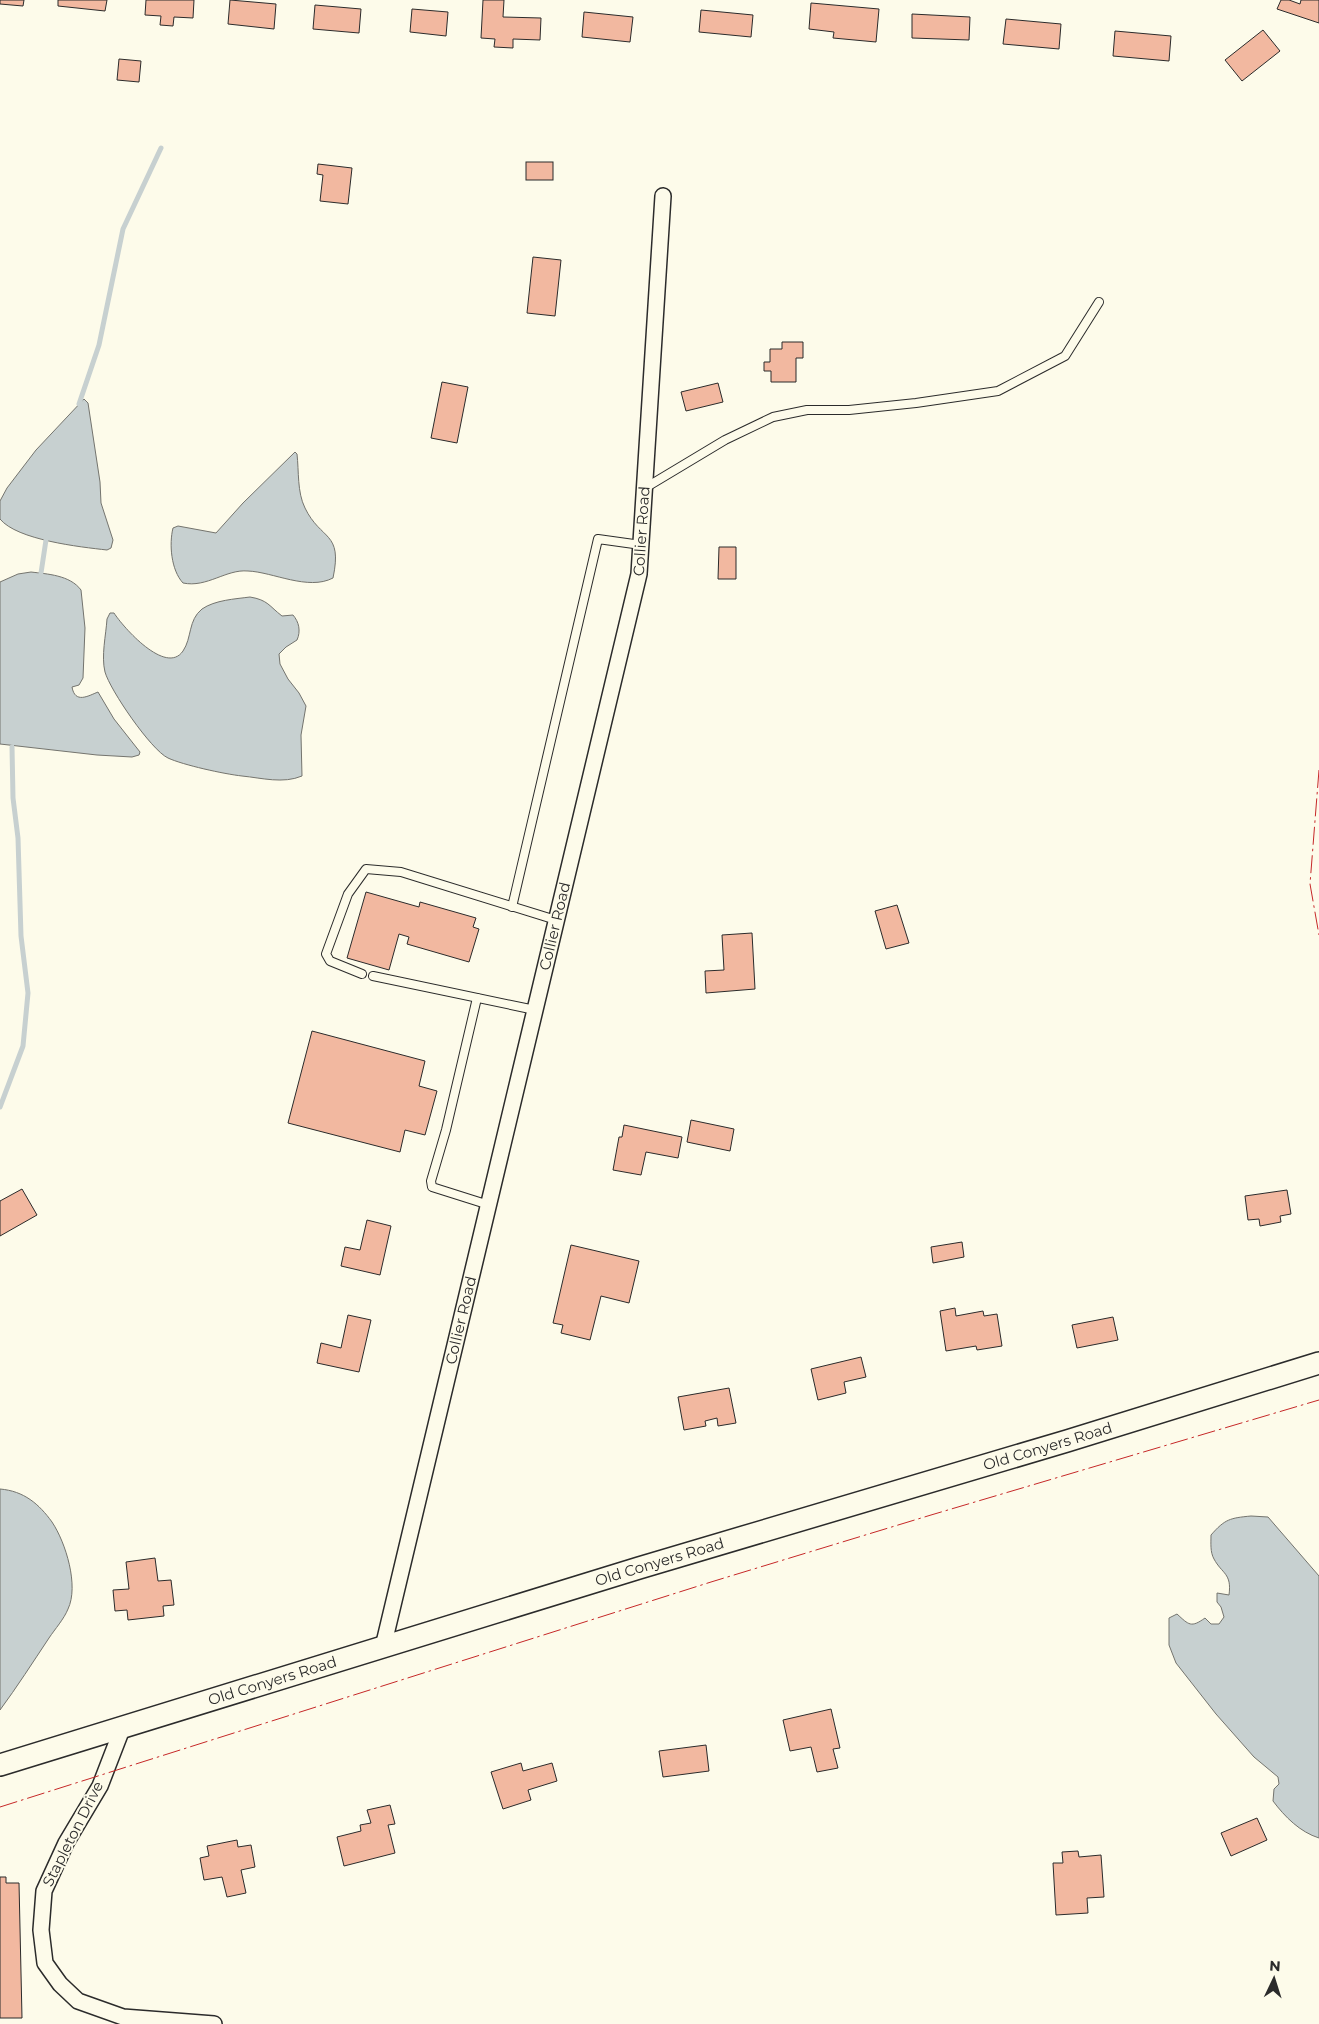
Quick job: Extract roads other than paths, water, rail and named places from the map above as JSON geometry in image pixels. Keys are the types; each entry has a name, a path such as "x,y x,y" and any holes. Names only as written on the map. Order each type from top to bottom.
{"street":[{"name":"Collier Road","path":"383,1647 639,574 663,196"},
{"name":"Old Conyers Road","path":"0,1766 383,1647 1319,1363"},
{"name":"Stapleton Drive","path":"122,1729 100,1786 66,1843 44,1891 41,1930 45,1963 60,1984 78,2001 132,2021 214,2024"}],"lane":[{"path":"645,488 718,444 773,417 807,410 849,410 916,403 998,391 1066,356 1100,302"},
{"path":"512,907 598,539 641,545"},
{"path":"362,974 330,960 326,954 348,894 366,869 401,872 556,920"},
{"path":"373,976 535,1010"},
{"path":"478,998 446,1130 431,1181 432,1187 488,1205"}],"waterway":[{"path":"79,404 99,345 123,229 161,148"},
{"path":"41,573 46,540"},
{"path":"0,1107 23,1046 28,993 21,936 18,838 13,798 12,747"}]}
